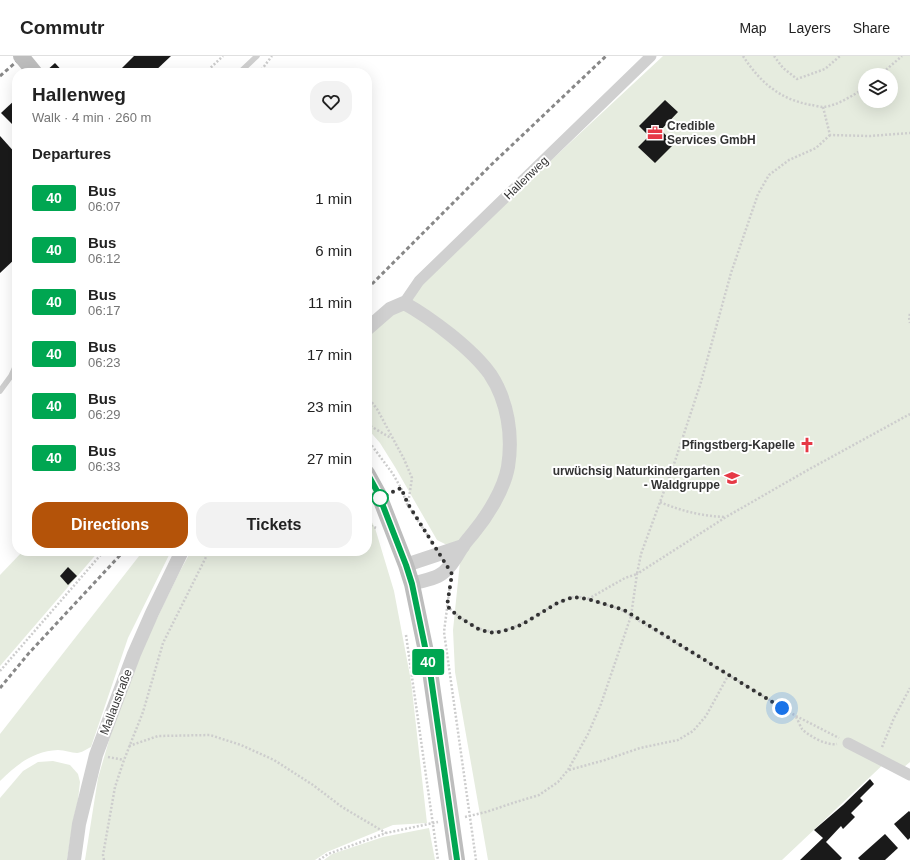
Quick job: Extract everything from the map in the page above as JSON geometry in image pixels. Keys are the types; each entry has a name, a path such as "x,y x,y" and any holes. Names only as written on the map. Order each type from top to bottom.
{"main road":[{"path":"21,56 31,68"},
{"path":"372,482 378,493 412,584 430,671 457,860"}],"street":[{"name":"Hallenweg","path":"404,303 419,281 651,56"},
{"path":"372,324 390,309 404,303 419,311 470,351 490,374 500,394 507,416 510,442 508,469 497,497 482,523 447,568 438,576 412,584"},
{"path":"406,565 463,546"},
{"name":"Mallaustraße","path":"74,860 80,824 96,755 134,654 180,556"},
{"path":"848,743 910,775"}],"lane":[{"path":"245,68 257,56"},
{"path":"0,391 12,374"}],"path":[{"path":"211,68 223,56"},
{"path":"263,68 272,56"},
{"path":"743,56 765,84 782,96 802,103 823,107 844,101 858,92"},
{"path":"774,56 783,68 797,78 825,69 840,56"},
{"path":"888,68 902,56"},
{"path":"823,107 830,135"},
{"path":"469,816 539,795 558,782 568,770 588,734 601,704 631,616 641,554 675,462 701,382 731,274 758,194 769,175 789,160 816,148 830,135 870,136 910,133"},
{"path":"910,314 910,323"},
{"path":"372,402 404,459 412,478 408,504"},
{"path":"588,599 625,578 637,574 726,517 910,414"},
{"path":"372,427 392,438"},
{"path":"372,446 393,474 408,504 439,555"},
{"path":"660,502 689,512 726,517"},
{"path":"372,526 376,528 373,521"},
{"path":"0,671 100,556"},
{"path":"104,860 103,855 115,787 129,746 143,712 163,643 206,556"},
{"path":"447,568 452,574 444,632 476,860"},
{"path":"447,606 459,617 480,630 494,633 521,625 559,602 574,597 588,599 624,610 631,616 796,716 848,743"},
{"path":"405,630 438,860"},
{"path":"568,770 605,760 640,748 678,740 693,731 706,716 729,674"},
{"path":"878,758 894,718 910,688"},
{"path":"796,716 802,728 816,738 832,745 848,743"},
{"path":"129,746 158,736 210,735 241,745 274,760 313,785 342,807 386,833"},
{"path":"319,860 328,854 386,833 432,824"}],"shaded area":[{"path":"663,56 910,56 910,762 904,767 889,759 782,860 488,860 455,672 453,630 461,552 437,540 380,443 372,434 372,327"},
{"path":"372,522 394,591 411,681 427,823 393,825 327,852 315,860 85,860 98,778 112,730 143,647 188,556 372,556"},
{"path":"18,556 95,556 0,666 0,575"},
{"path":"139,556 169,556 128,638 91,747 79,753 58,750 41,753 19,764 0,781 0,734"},
{"path":"53,761 70,765 78,774 80,782 67,860 0,860 0,798 23,771 38,762"},
{"path":"429,828 435,860 324,860 332,854 383,837"}],"building":[{"path":"134,56 171,56 158,68 122,68"},
{"path":"55,63 60,68 50,68"},
{"name":"Credible Services GmbH","path":"665,100 678,112 661,130 674,144 655,163 638,147 649,136 639,126"},
{"path":"12,103 12,124 1,113"},
{"path":"0,136 12,149 12,262 0,273"},
{"path":"68,567 77,576 68,585 60,576"},
{"path":"870,779 874,784 860,798 863,801 851,813 855,817 843,829 841,826 826,842 842,858 840,860 800,860 823,838 814,830"},
{"path":"909,811 910,838 908,840 894,824"},
{"path":"885,834 898,848 885,860 860,860 858,858"}],"railway":[{"path":"0,76 23,56"},
{"path":"372,284 491,165 606,56"},
{"path":"0,688 29,653 119,556"}],"bus line":[{"name":"40","path":"372,482 378,493 412,584 430,671 457,860"}],"place":[{"name":"Credible Services GmbH","path":"655,133"},
{"name":"Pfingstberg-Kapelle","path":"807,445"},
{"name":"urwüchsig Naturkindergarten - Waldgruppe","path":"732,478"}],"route":[{"path":"380,498 401,488 422,529 452,574 447,606 459,617 480,630 494,633 504,631 521,625 559,602 574,597 588,599 624,610 631,616 782,708"}]}
